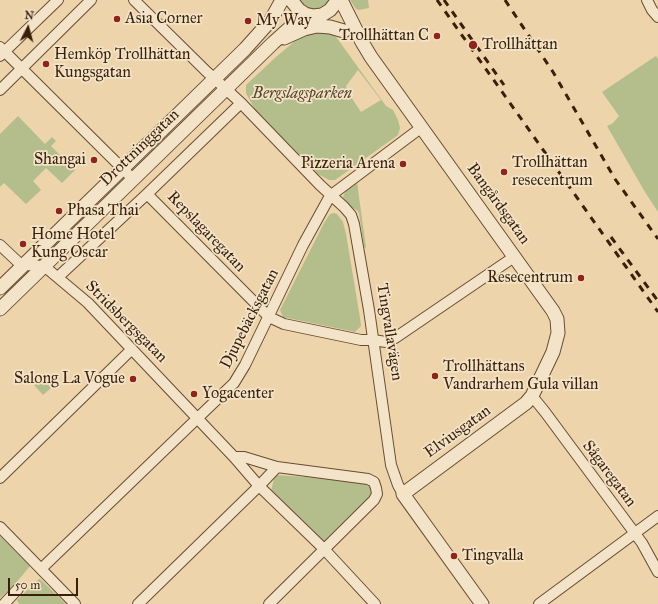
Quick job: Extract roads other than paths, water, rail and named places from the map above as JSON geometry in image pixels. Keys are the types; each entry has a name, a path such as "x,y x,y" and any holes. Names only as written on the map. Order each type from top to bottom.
{"street":[{"path":"58,0 2,52 22,69 133,179"},
{"path":"0,90 91,0"},
{"name":"Tingvallavägen","path":"134,0 207,72 227,88 330,196 344,207 350,215 354,224 391,464 398,485 482,604"},
{"name":"Drottninggatan","path":"0,288 257,37 271,20 282,0"},
{"path":"291,0 296,8 305,14 318,16 326,13 338,0"},
{"path":"341,0 362,42"},
{"path":"647,0 652,10 658,17"},
{"path":"326,13 344,31 362,42"},
{"name":"Drottninggatan","path":"0,309 273,43 305,14"},
{"path":"273,43 297,32 317,26 330,27 344,31"},
{"name":"Bangårdsgatan","path":"362,42 553,311 557,319 558,333 553,352 532,396"},
{"path":"58,277 241,103"},
{"name":"Djupebäcksgatan","path":"41,569 234,383 244,368 303,245 330,196 422,127"},
{"name":"Repslagaregatan","path":"147,194 269,318 292,326 361,340 386,342 395,338 514,257"},
{"path":"0,245 18,262 24,265 44,266"},
{"name":"Stridsbergsgatan","path":"44,266 88,303 234,458"},
{"path":"0,478 132,348"},
{"name":"Elviusgatan","path":"403,494 504,420 526,403 532,396"},
{"name":"Sågaregatan","path":"532,396 635,533 658,572"},
{"path":"234,458 244,457 277,467 368,479 374,482 376,488 377,494 374,500 269,604"},
{"path":"234,458 259,486 324,550 375,604"},
{"path":"138,604 277,467"},
{"path":"539,604 658,516"},
{"path":"0,527 75,604"},
{"path":"4,604 18,589"}],"railway":[{"path":"437,0 658,312"},
{"path":"444,0 504,85"},
{"path":"505,0 553,72 615,179 658,239"},
{"path":"611,237 658,301"}],"place":[{"name":"Asia Corner","path":"117,19"},
{"name":"My Way","path":"248,21"},
{"name":"Trollhättan C","path":"437,36"},
{"name":"Trollhättan","path":"473,45"},
{"name":"Hemköp Trollhättan Kungsgatan","path":"46,64"},
{"name":"Shangai","path":"94,160"},
{"name":"Pizzeria Arena","path":"403,164"},
{"name":"Trollhättan resecentrum","path":"504,172"},
{"name":"Phasa Thai","path":"59,211"},
{"name":"Home Hotel Kung Oscar","path":"23,244"},
{"name":"Resecentrum","path":"581,278"},
{"name":"Trollhättans Vandrarhem Gula villan","path":"435,376"},
{"name":"Salong La Vogue","path":"133,379"},
{"name":"Yogacenter","path":"194,394"},
{"name":"Tingvalla","path":"454,556"}],"park label":[{"name":"Bergslagsparken","path":"302,94"}]}
